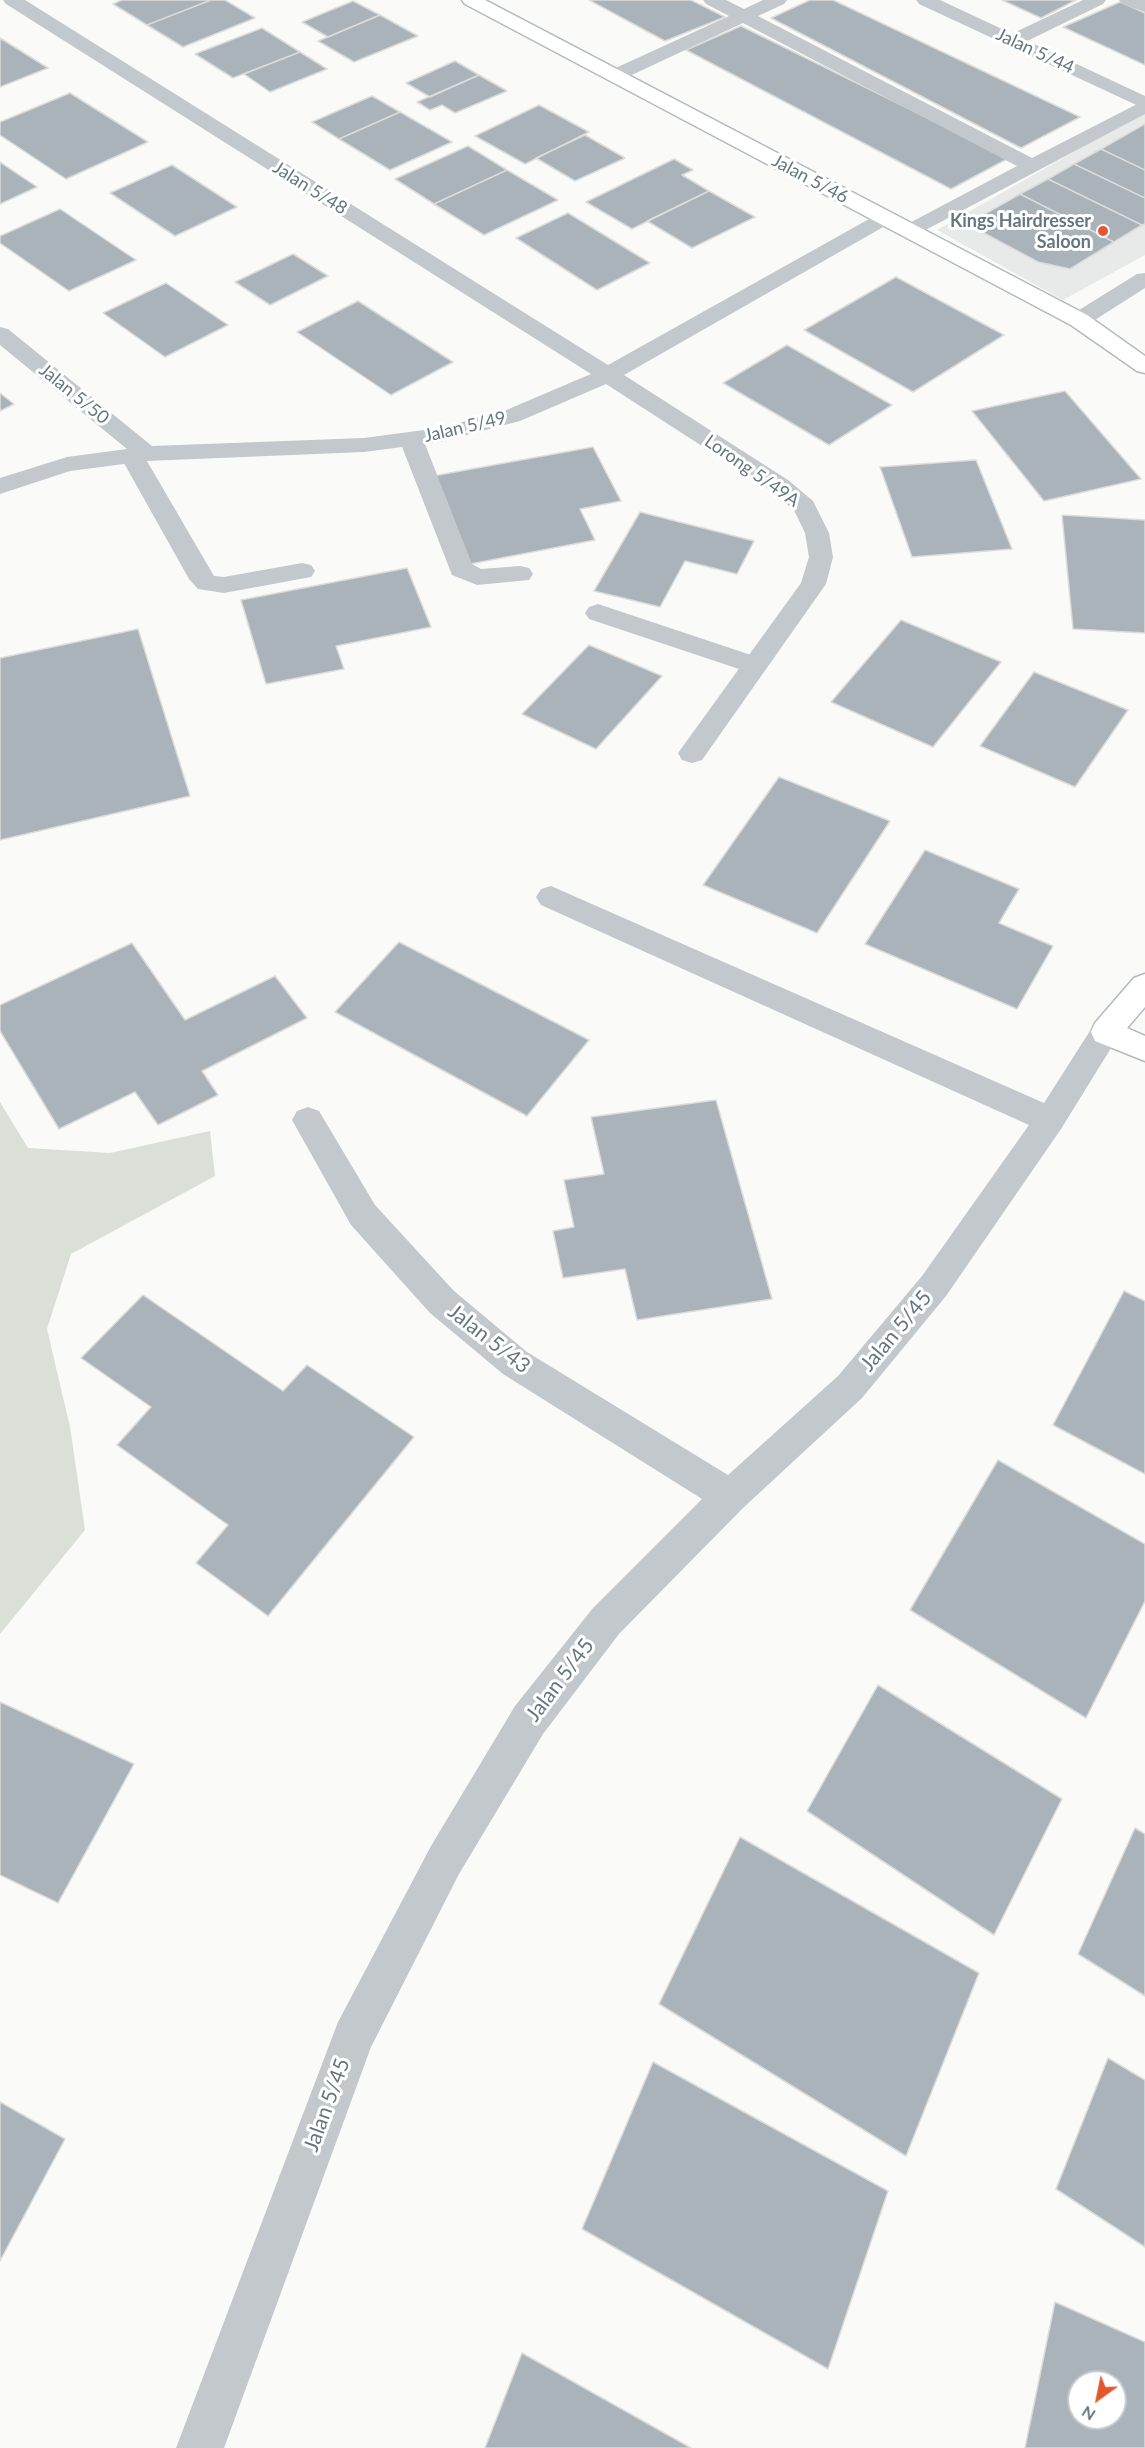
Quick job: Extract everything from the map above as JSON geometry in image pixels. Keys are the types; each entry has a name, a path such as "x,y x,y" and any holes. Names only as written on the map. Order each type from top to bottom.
{"street":[{"path":"0,4 12,0"},
{"name":"Jalan 5/48","path":"12,0 608,375"},
{"name":"Jalan 5/46","path":"471,0 1079,321 1145,366"},
{"path":"712,0 1032,166"},
{"path":"614,76 778,0"},
{"name":"Jalan 5/44","path":"925,0 1145,104"},
{"path":"1012,41 1097,0"},
{"path":"1128,0 1145,7"},
{"path":"909,231 1145,104"},
{"name":"Jalan 5/49","path":"0,486 67,464 140,455 364,445 440,435 513,416 608,375 885,218"},
{"path":"1079,321 1145,279"},
{"name":"Jalan 5/50","path":"0,334 140,455"},
{"name":"Lorong 5/49A","path":"608,375 779,484 804,506 817,533 821,557 813,584 692,753"},
{"path":"411,439 461,569 477,577 520,574"},
{"path":"140,455 202,579 207,583 224,585 302,571"},
{"path":"598,613 754,665"},
{"path":"550,897 1050,1120"},
{"path":"1145,986 1106,1032 1145,1049"},
{"name":"Jalan 5/45","path":"200,2448 353,2037 445,1860 529,1719 606,1621 730,1496 850,1387 934,1286 1050,1120 1106,1032"},
{"name":"Jalan 5/43","path":"308,1120 363,1215 442,1302 515,1363 730,1496"}],"shaded area":[{"path":"1145,111 1145,255 1063,300 937,230"},
{"path":"0,1102 28,1148 110,1153 210,1131 215,1176 71,1254 47,1329 70,1427 85,1530 0,1634"}],"building":[{"path":"122,0 211,0 147,25 113,4"},
{"path":"211,0 225,0 255,18 183,47 147,25"},
{"path":"589,0 691,0 725,17 665,41"},
{"path":"810,0 833,0 1080,117 1021,148 771,18"},
{"path":"1002,0 1076,0 1041,18"},
{"path":"353,1 380,15 328,37 302,22"},
{"path":"1120,2 1145,13 1145,65 1063,27"},
{"path":"380,15 418,36 354,62 318,41"},
{"path":"741,26 1009,158 951,189 686,50"},
{"path":"262,28 300,52 233,78 195,54"},
{"path":"0,38 48,68 0,87"},
{"path":"300,52 327,69 270,92 244,74"},
{"path":"455,61 479,75 430,97 406,83"},
{"path":"479,75 507,91 455,113 442,105 430,110 417,102"},
{"path":"70,93 148,142 66,179 0,135 0,122"},
{"path":"372,96 400,112 339,139 312,122"},
{"path":"539,105 589,132 525,164 475,136"},
{"path":"400,112 452,142 390,170 339,139"},
{"path":"1145,124 1145,170 1101,149"},
{"path":"585,135 625,158 575,181 536,158"},
{"path":"468,146 507,170 434,204 395,179"},
{"path":"1101,149 1145,170 1145,198 1074,164"},
{"path":"674,159 693,170 682,175 709,191 632,229 586,202"},
{"path":"0,162 37,187 0,204"},
{"path":"1074,164 1145,198 1145,224 1142,225 1048,179"},
{"path":"172,165 237,207 175,236 110,193"},
{"path":"507,170 558,200 484,235 434,204"},
{"path":"1048,179 1142,225 1114,242 1020,194"},
{"path":"709,191 755,217 692,248 647,221"},
{"path":"1020,194 1114,242 1070,269 1038,262 967,224"},
{"path":"60,209 136,260 69,291 0,243 0,236"},
{"path":"568,213 650,263 597,290 516,238"},
{"path":"293,254 328,276 270,305 235,282"},
{"path":"896,277 1004,335 913,392 804,330"},
{"path":"166,283 228,325 165,357 103,313"},
{"path":"358,301 453,362 391,395 297,332"},
{"path":"787,345 892,405 829,445 723,383"},
{"path":"1065,391 1141,479 1044,501 972,411"},
{"path":"0,393 14,404 0,411"},
{"path":"593,447 621,501 580,509 595,540 470,564 433,476"},
{"path":"976,460 1012,549 912,557 880,467"},
{"path":"640,512 754,541 737,574 685,561 660,607 594,591"},
{"path":"1062,515 1145,520 1145,633 1073,629"},
{"path":"407,568 431,627 336,646 344,669 266,684 241,600"},
{"path":"901,620 1001,662 933,747 831,702"},
{"path":"138,629 190,796 0,840 0,658"},
{"path":"589,645 662,676 596,749 522,714"},
{"path":"1034,672 1128,710 1075,787 980,746"},
{"path":"779,777 890,821 817,933 703,885"},
{"path":"925,850 1019,889 999,923 1053,946 1017,1009 865,944"},
{"path":"399,942 589,1040 527,1116 335,1012"},
{"path":"132,943 185,1020 275,976 307,1018 202,1071 218,1095 158,1125 135,1092 59,1129 0,1031 0,1005"},
{"path":"716,1100 772,1299 637,1320 625,1269 563,1278 553,1231 574,1227 564,1180 604,1174 591,1117"},
{"path":"1124,1291 1145,1301 1145,1474 1053,1425"},
{"path":"143,1295 283,1391 307,1365 414,1437 268,1616 196,1563 228,1525 117,1445 151,1407 81,1358"},
{"path":"998,1460 1145,1544 1145,1601 1086,1718 910,1610"},
{"path":"878,1685 1062,1799 994,1935 807,1811"},
{"path":"0,1702 134,1764 58,1903 0,1875"},
{"path":"1135,1828 1145,1834 1145,1996 1078,1954"},
{"path":"740,1837 979,1973 906,2156 659,2004"},
{"path":"1108,2058 1145,2080 1145,2247 1056,2189"},
{"path":"653,2062 888,2191 828,2369 582,2229"},
{"path":"0,2102 65,2139 0,2261"},
{"path":"1055,2302 1145,2342 1145,2448 1025,2448"},
{"path":"522,2353 691,2448 485,2448"}],"place":[{"name":"Kings Hairdresser Saloon","path":"1103,231"}]}
